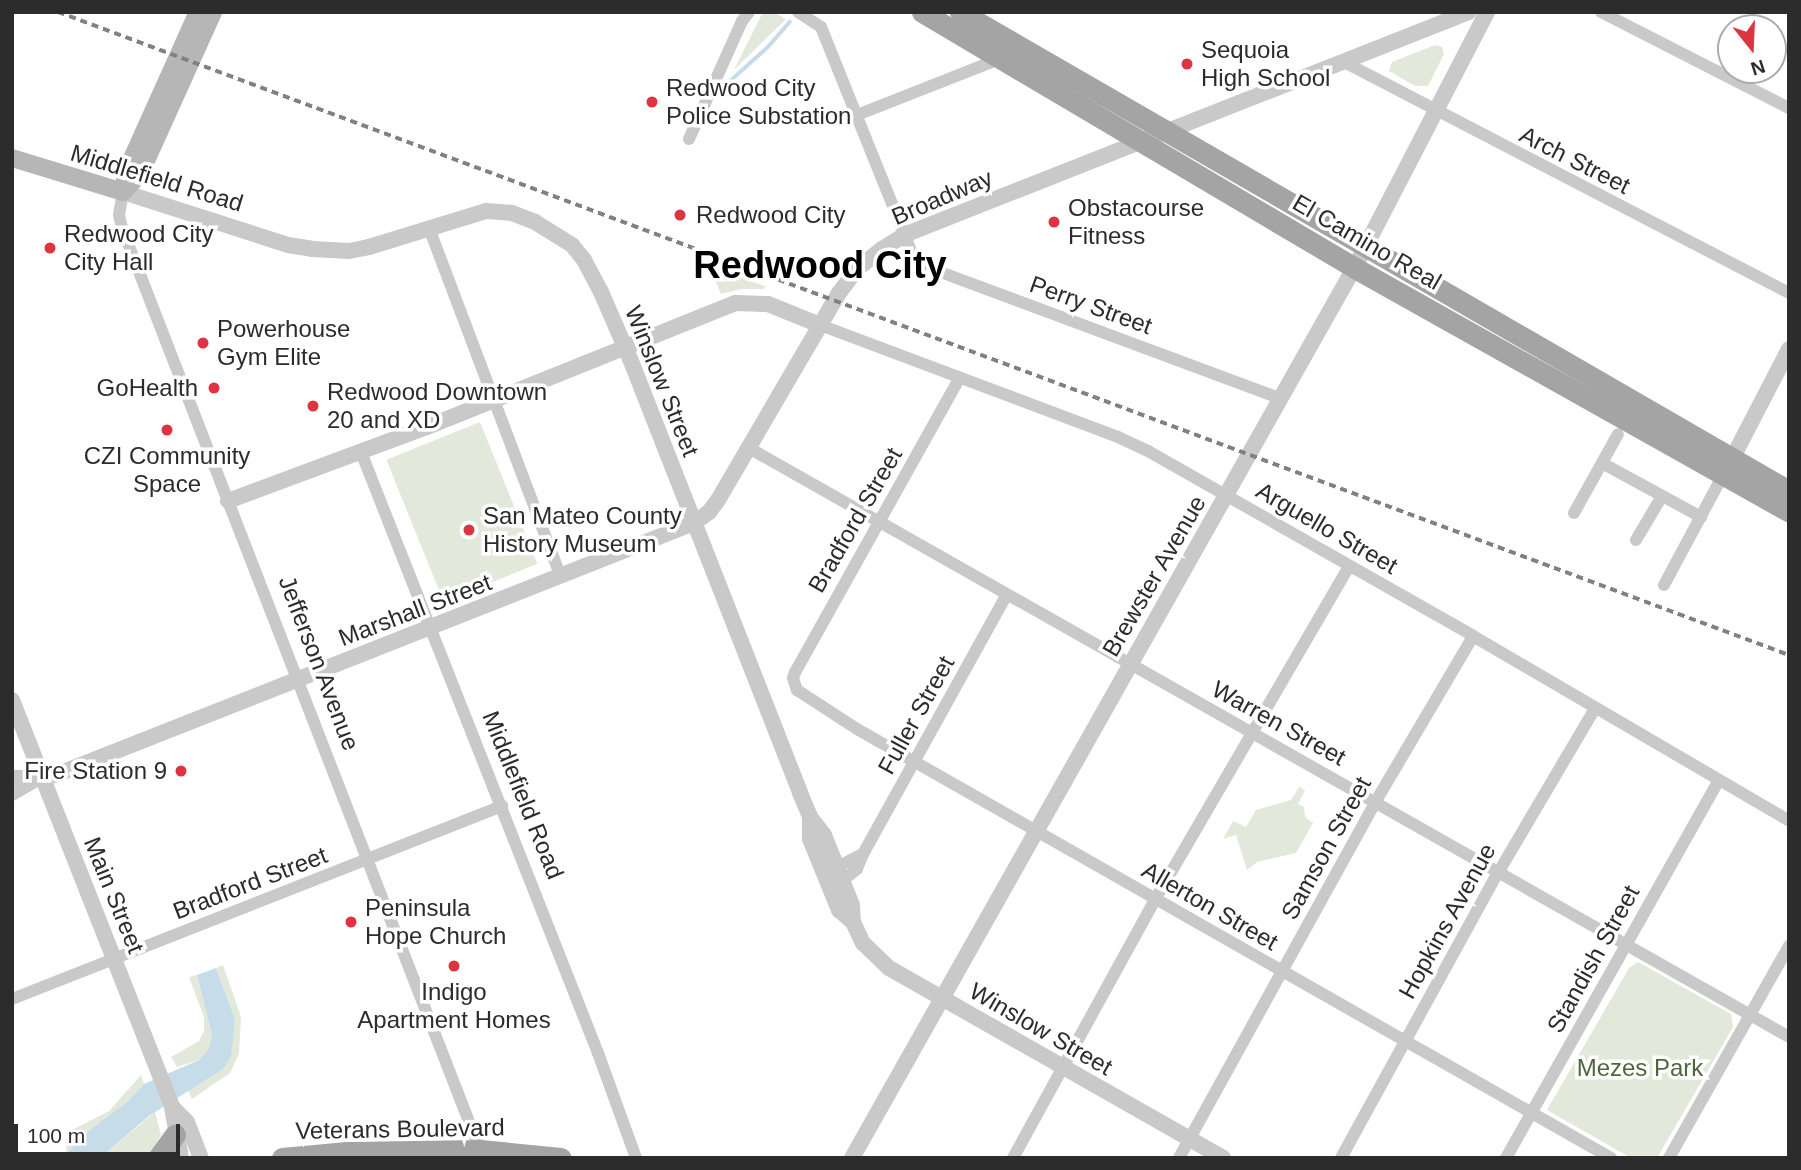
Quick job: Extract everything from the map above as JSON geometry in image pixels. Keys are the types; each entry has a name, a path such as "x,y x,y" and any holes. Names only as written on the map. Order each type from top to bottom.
{"main road":[{"name":"Jefferson Avenue","path":"123,192 126,172 198,12"},
{"path":"123,192 141,174 213,12"},
{"name":"El Camino Real","path":"922,12 1143,140 1360,258 1645,406 1789,512"},
{"name":"El Camino Real","path":"960,12 1165,131 1360,258"},
{"name":"Middlefield Road","path":"12,158 123,192"},
{"name":"El Camino Real","path":"1728,467 1789,491"},
{"path":"158,1158 175,1135"},
{"name":"Veterans Boulevard","path":"282,1158 359,1152 561,1158"}],"street":[{"name":"Perry Street","path":"798,12 821,27 916,263 1281,399"},
{"name":"Broadway","path":"820,325 857,269 904,235 1469,12"},
{"name":"Brewster Avenue","path":"852,1158 1360,258 1487,12"},
{"path":"1601,12 1789,108"},
{"path":"689,139 744,15"},
{"path":"857,115 1002,58"},
{"name":"Arch Street","path":"1344,61 1789,293"},
{"name":"Middlefield Road","path":"123,192 288,245"},
{"name":"Jefferson Avenue","path":"123,192 120,215 122,228 369,859 479,1155"},
{"name":"Winslow Street","path":"288,245 349,251 470,214 503,212 536,222 572,244 584,260 623,346 810,817 824,835 852,905 853,922"},
{"path":"429,228 561,577"},
{"path":"228,501 362,452 736,303 768,304 820,325"},
{"name":"Arguello Street","path":"820,325 1118,437 1227,494 1789,821"},
{"name":"Marshall Street","path":"12,795 42,778 694,523 713,508 820,325"},
{"path":"1664,585 1789,349"},
{"name":"Bradford Street","path":"794,684 795,672 959,379"},
{"path":"1574,513 1618,434"},
{"name":"Warren Street","path":"749,448 1006,596 1130,662 1254,735 1376,801 1789,1037"},
{"name":"Middlefield Road","path":"362,452 502,806 636,1158"},
{"path":"1602,463 1701,517"},
{"path":"1636,540 1662,496"},
{"path":"1013,1158 1156,898 1254,735 1349,566"},
{"name":"Fuller Street","path":"839,874 857,869 1006,596"},
{"name":"Samson Street","path":"1179,1158 1376,801 1473,636"},
{"name":"Allerton Street","path":"794,684 801,695 1611,1158"},
{"name":"Main Street","path":"12,700 172,1107 181,1158"},
{"name":"Hopkins Avenue","path":"1341,1158 1498,873 1595,708"},
{"path":"12,778 42,778"},
{"name":"Standish Street","path":"1506,1158 1718,781"},
{"name":"Bradford Street","path":"12,999 502,806"},
{"name":"Winslow Street","path":"810,817 810,838 839,910 853,922 869,951 888,968 1223,1158"},
{"path":"1669,1158 1789,946"},
{"name":"Main Street","path":"172,1107 187,1122 201,1158"}],"green space":[{"path":"763,12 773,12 786,19 734,70"},
{"path":"1435,45 1442,47 1444,54 1428,86 1415,86 1389,71 1392,62"},
{"path":"709,266 765,286 764,289 741,289 721,294"},
{"path":"480,422 537,564 444,602 386,460"},
{"path":"1300,786 1305,791 1298,804 1304,807 1305,817 1313,823 1296,853 1257,862 1247,870 1236,835 1223,839 1233,821 1246,827 1256,810 1291,800"},
{"name":"Mezes Park","path":"1638,962 1731,1014 1733,1027 1657,1158 1631,1158 1547,1110 1629,968"},
{"path":"223,965 241,1017 239,1054 230,1073 192,1099 188,1091 223,1069 235,1019 216,968"},
{"path":"197,975 212,1035 208,1050 199,1060 177,1067 171,1057 199,1041 204,1031 204,1017 189,977"},
{"path":"141,1075 144,1084 127,1102 66,1154 67,1137 72,1130 109,1111"},
{"path":"155,1112 161,1135 149,1158 100,1158"}],"water":[{"path":"216,968 235,1019 231,1056 223,1069 149,1116 100,1158 66,1158 66,1154 90,1130 127,1102 144,1084 199,1060 208,1050 212,1035 197,975"}],"waterway":[{"path":"729,82 768,47 790,22"}],"railway":[{"path":"58,12 1789,655"}],"place":[{"name":"Sequoia High School","path":"1187,64"},
{"name":"Redwood City Police Substation","path":"652,102"},
{"name":"Redwood City","path":"680,215"},
{"name":"Obstacourse Fitness","path":"1054,222"},
{"name":"Redwood City City Hall","path":"50,248"},
{"name":"Powerhouse Gym Elite","path":"203,343"},
{"name":"GoHealth","path":"214,388"},
{"name":"Redwood Downtown 20 and XD","path":"313,406"},
{"name":"CZI Community Space","path":"167,430"},
{"name":"San Mateo County History Museum","path":"469,530"},
{"name":"Fire Station 9","path":"181,771"},
{"name":"Peninsula Hope Church","path":"351,922"},
{"name":"Indigo Apartment Homes","path":"454,966"}],"district":[{"name":"Redwood City","path":"820,266"}]}
